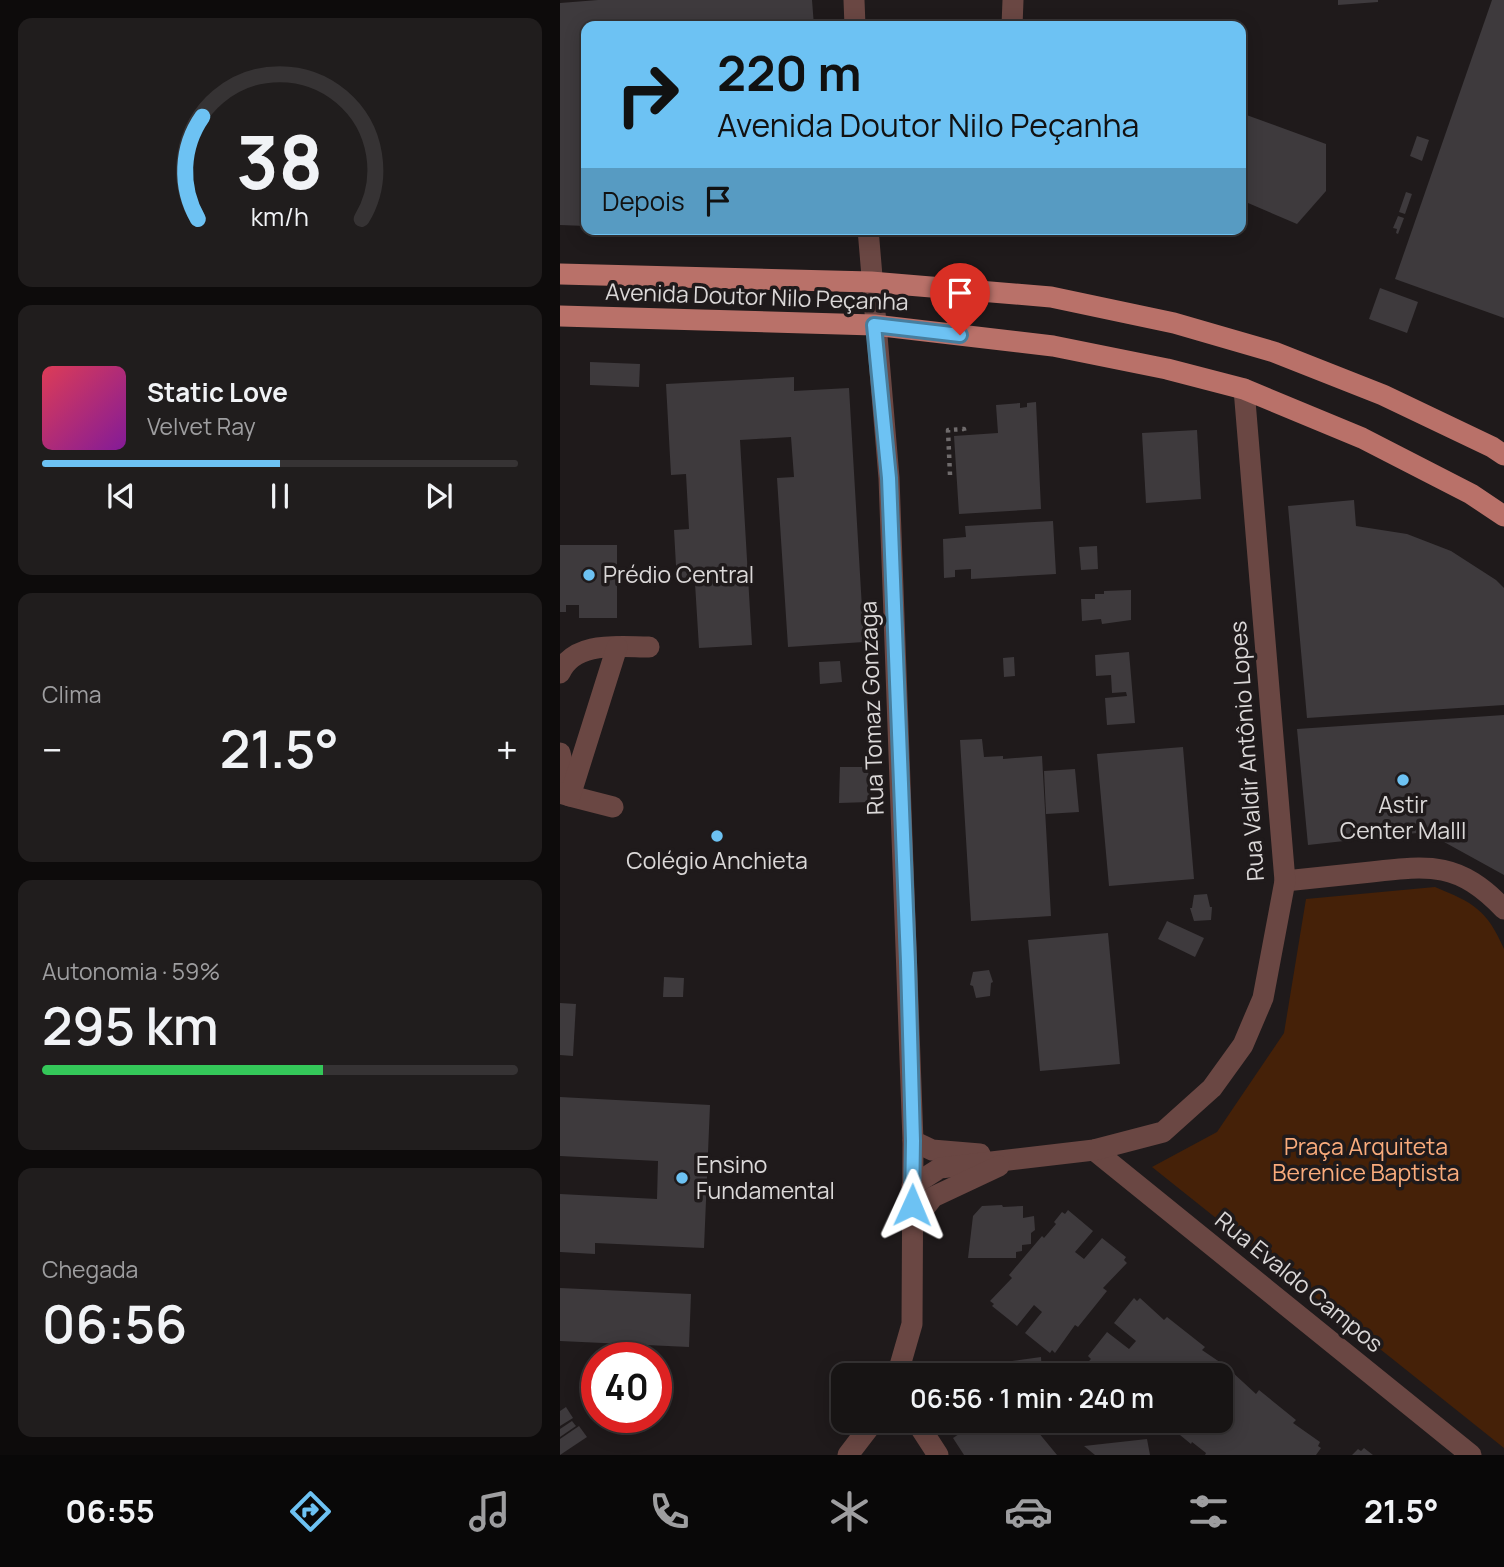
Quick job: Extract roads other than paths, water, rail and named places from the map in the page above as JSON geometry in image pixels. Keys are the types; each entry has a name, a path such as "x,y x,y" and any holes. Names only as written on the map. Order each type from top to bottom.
{"main road":[{"name":"Avenida Doutor Nilo Peçanha","path":"560,274 871,282 1051,297 1174,323 1274,352 1383,395 1504,455"},
{"name":"Avenida Doutor Nilo Peçanha","path":"560,316 874,325 1053,346 1167,369 1244,389 1362,438 1471,494 1504,516"}],"street":[{"path":"854,0 855,21"},
{"path":"1012,21 1013,0"},
{"name":"Rua Tomaz Gonzaga","path":"867,235 889,478 913,1141 912,1324 901,1363"},
{"name":"Rua Valdir Antônio Lopes","path":"912,1186 940,1168 1094,1150 1163,1132 1212,1088 1243,1045 1263,998 1285,881 1244,389"},
{"path":"560,673 564,664 589,648 649,646"},
{"path":"565,795 617,647"},
{"path":"560,753 565,795"},
{"path":"565,795 612,807"},
{"path":"1285,881 1423,866 1449,871 1471,881 1490,894 1504,909"},
{"path":"913,1141 932,1150 1017,1158"},
{"name":"Rua Evaldo Campos","path":"1094,1150 1471,1455"},
{"name":"Rua Valdir Antônio Lopes","path":"912,1224 933,1197 1017,1158"},
{"path":"848,1455 865,1433"},
{"path":"924,1433 938,1455"}],"place":[{"name":"Prédio Central","path":"589,575"},
{"name":"Astir Center Malll","path":"1403,780"},
{"name":"Colégio Anchieta","path":"717,836"},
{"name":"Ensino Fundamental","path":"682,1178"}],"park label":[{"name":"Praça Arquiteta Berenice Baptista","path":"1366,1160"}]}
